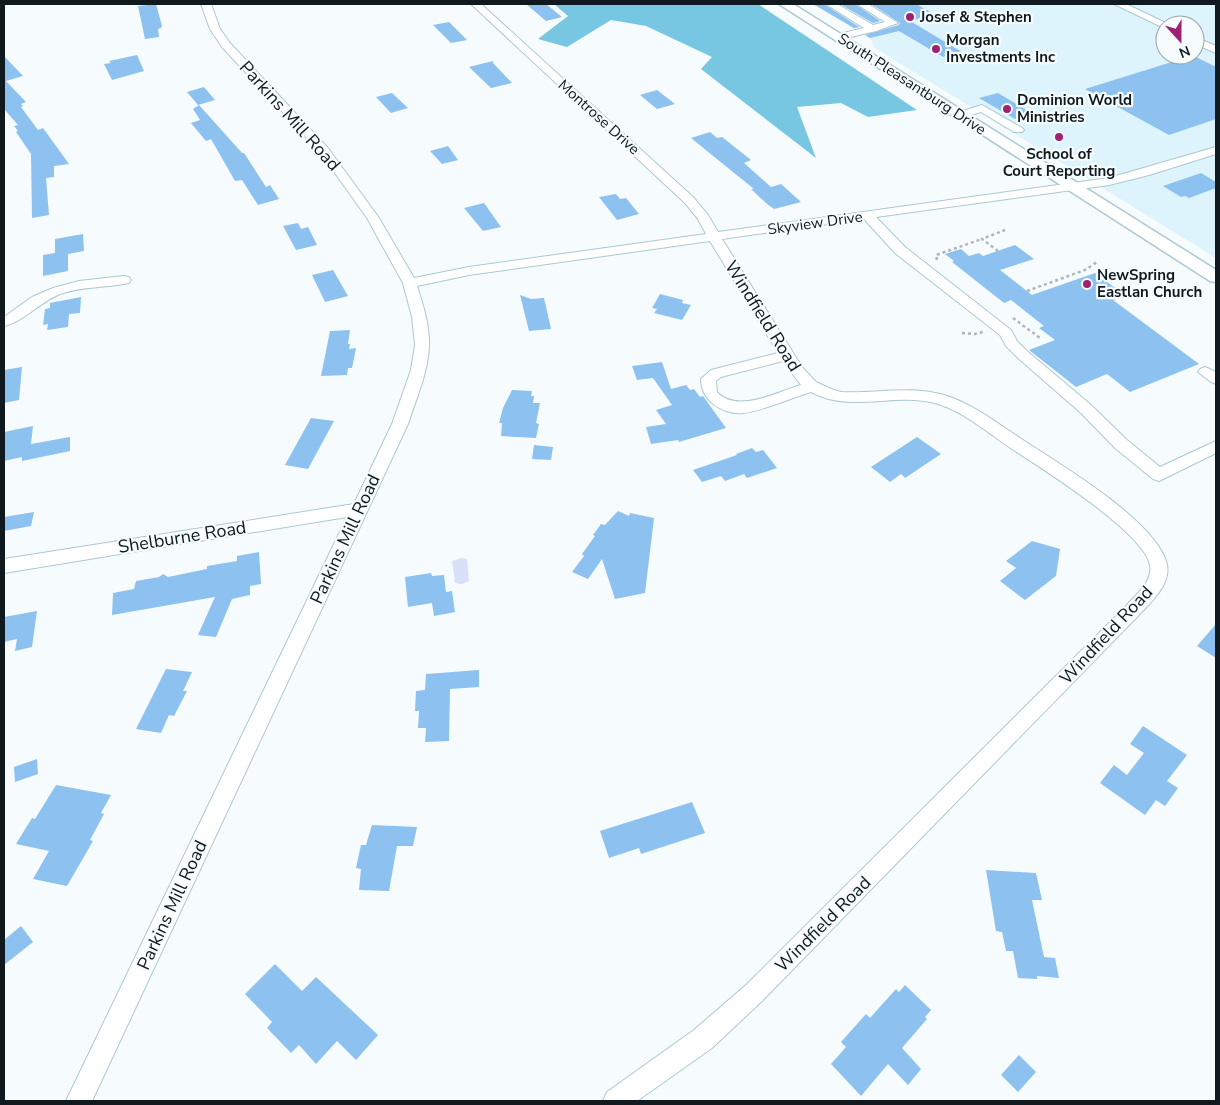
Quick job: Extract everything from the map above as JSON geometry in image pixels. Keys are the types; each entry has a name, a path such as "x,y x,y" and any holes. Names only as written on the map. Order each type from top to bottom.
{"main road":[{"name":"South Pleasantburg Drive","path":"785,4 1216,278"}],"street":[{"name":"Parkins Mill Road","path":"79,1101 400,424 418,370 422,345 420,317 410,283 372,218 324,150 226,45 215,29 206,4"},
{"name":"Montrose Drive","path":"476,4 689,200 704,218 714,237"},
{"path":"831,4 873,29"},
{"path":"838,37 893,23 862,4"},
{"path":"1119,4 1155,21"},
{"path":"960,115 982,108 1018,130"},
{"name":"Skyview Drive","path":"410,283 469,271 1111,182 1216,150"},
{"path":"867,215 900,250 1006,333 1011,343 1023,355 1158,475 1216,446"},
{"name":"Windfield Road","path":"616,1101 703,1039 754,993 1125,618 1153,587 1159,576 1159,566 1153,554 1128,524 1063,475 956,405 925,396 871,399 851,398 821,391 813,386 801,376 714,237"},
{"path":"4,322 36,300 59,290 93,282 124,280"},
{"path":"788,355 716,373 708,379 707,388 711,396 732,408 744,408 813,386"},
{"name":"Shelburne Road","path":"4,566 360,509"}],"path":[{"path":"944,265 936,259 936,255 1005,230"},
{"path":"982,239 998,251"},
{"path":"1027,291 1085,270 1097,262"},
{"path":"1012,318 1040,338"},
{"path":"962,333 975,334 984,332"}],"shaded area":[{"path":"554,4 758,4 917,110 868,117 841,103 797,107 816,158 701,69 712,57 646,26 611,20 567,47 538,39 568,16"},
{"path":"813,4 1216,4 1216,258 875,48 870,38"},
{"path":"461,558 467,559 469,581 462,584 455,583 452,561"}],"building":[{"path":"156,4 162,26 158,29 159,37 145,39 138,6"},
{"path":"526,4 546,4 562,17 546,21"},
{"path":"813,4 824,4 859,27 854,28"},
{"path":"840,4 855,4 880,21 873,23"},
{"path":"871,4 916,4 936,15 910,21 962,52 943,57 899,31 870,38 865,35 899,25 900,23"},
{"path":"449,22 467,40 451,43 433,25"},
{"path":"137,55 144,71 112,80 104,64 111,63 109,61"},
{"path":"4,56 23,76 6,81 26,102 21,104 23,106 21,107 38,130 43,128 69,164 54,166 54,177 46,178 49,215 32,218 31,154 16,132 18,131 14,126 18,125 4,109"},
{"path":"493,61 512,83 491,88 469,67"},
{"path":"1205,62 1216,67 1216,119 1169,135 1085,89 1162,65 1205,65"},
{"path":"204,87 215,100 198,105 187,92"},
{"path":"657,90 675,104 657,109 640,95"},
{"path":"392,93 408,108 391,113 376,97"},
{"path":"998,93 1033,114 1015,119 979,98"},
{"path":"199,105 244,153 266,187 270,185 279,199 258,205 242,180 235,181 211,139 206,141 191,123 200,120 193,109"},
{"path":"710,132 717,138 722,137 751,160 744,163 771,187 781,184 801,202 774,209 767,204 751,189 754,189 691,138"},
{"path":"448,146 458,160 442,164 430,151"},
{"path":"1201,173 1216,182 1216,188 1189,198 1181,197 1163,186"},
{"path":"616,194 620,199 626,198 639,214 617,220 599,197"},
{"path":"484,203 501,227 483,231 464,208"},
{"path":"298,223 301,229 308,227 317,245 296,250 283,226"},
{"path":"83,234 84,251 68,254 68,271 43,276 43,255 55,253 55,239"},
{"path":"1015,245 1034,259 1000,270 1032,295 1095,273 1126,296 1113,300 1199,364 1130,392 1107,374 1076,387 1029,350 1055,340 1039,328 1044,326 1011,300 1004,303 952,262 954,261 945,254 961,249 969,256 979,253 983,256"},
{"path":"333,270 348,296 325,302 312,275"},
{"path":"660,294 683,300 682,303 691,305 682,320 654,313 657,309 652,308"},
{"path":"520,295 531,299 544,298 551,329 529,331"},
{"path":"81,297 80,313 69,314 68,327 47,330 48,324 43,325 45,309 50,308 50,303"},
{"path":"350,330 349,349 356,348 352,368 348,368 347,375 321,376 330,331"},
{"path":"662,362 671,389 686,385 690,390 694,389 700,397 703,396 726,428 679,442 678,440 651,444 646,427 666,424 656,410 672,405 653,378 637,380 632,366"},
{"path":"22,367 19,400 4,403 4,370"},
{"path":"512,390 532,391 531,396 534,396 533,403 540,403 536,423 539,424 536,438 501,436 502,423 499,423 503,408"},
{"path":"311,418 334,421 308,469 285,465"},
{"path":"33,426 31,444 70,437 70,451 22,461 22,457 4,461 4,432"},
{"path":"917,437 941,454 905,478 901,474 890,482 871,467"},
{"path":"534,445 553,447 551,460 532,459"},
{"path":"752,448 756,452 763,450 777,468 747,478 744,474 725,481 721,476 702,482 693,470 737,455"},
{"path":"618,511 629,516 630,513 654,518 645,593 615,599 602,559 588,579 572,572 584,556 582,554 601,524 605,525"},
{"path":"34,512 31,526 4,531 4,517"},
{"path":"1032,541 1060,549 1056,576 1025,600 1000,581 1016,568 1006,561"},
{"path":"259,552 261,584 250,586 250,595 232,599 216,637 198,635 215,597 112,615 113,593 134,589 136,581 159,577 163,574 168,577 207,569 207,566 237,561 237,556"},
{"path":"431,573 432,576 444,575 446,592 452,591 455,612 434,616 432,603 408,607 405,577"},
{"path":"37,611 32,647 15,651 17,639 4,642 4,617"},
{"path":"1216,624 1216,658 1197,646"},
{"path":"166,669 192,672 183,691 187,691 174,716 169,715 161,733 136,729"},
{"path":"479,670 479,687 450,689 449,741 425,742 426,728 418,728 419,711 415,711 416,691 425,690 426,674"},
{"path":"1143,726 1187,755 1167,781 1178,788 1165,806 1156,800 1145,815 1100,783 1114,765 1127,775 1144,753 1130,744"},
{"path":"37,759 38,774 15,782 14,767"},
{"path":"56,785 111,795 101,813 104,814 90,840 93,841 67,886 33,879 49,851 16,844 32,818 35,819"},
{"path":"692,802 705,833 641,854 639,848 609,858 600,831"},
{"path":"372,825 417,827 413,846 397,846 389,891 359,890 361,869 356,868 361,845 366,845"},
{"path":"986,870 1036,873 1042,900 1032,900 1044,957 1055,958 1059,978 1037,976 1037,979 1018,978 1013,951 1006,951 1002,932 996,931"},
{"path":"21,926 33,942 4,965 4,940"},
{"path":"275,964 302,991 316,977 378,1035 356,1060 337,1041 316,1064 299,1045 291,1053 267,1028 272,1022 245,994"},
{"path":"905,985 931,1010 925,1017 927,1019 902,1048 921,1069 908,1085 888,1064 861,1096 831,1064 846,1047 841,1042 866,1014 870,1018 896,989 899,992"},
{"path":"1019,1055 1036,1072 1018,1092 1001,1075"}],"place":[{"name":"Josef & Stephen","path":"910,17"},
{"name":"Morgan Investments Inc","path":"936,49"},
{"name":"Dominion World Ministries","path":"1007,109"},
{"name":"School of Court Reporting","path":"1059,137"},
{"name":"NewSpring Eastlan Church","path":"1087,284"}]}
